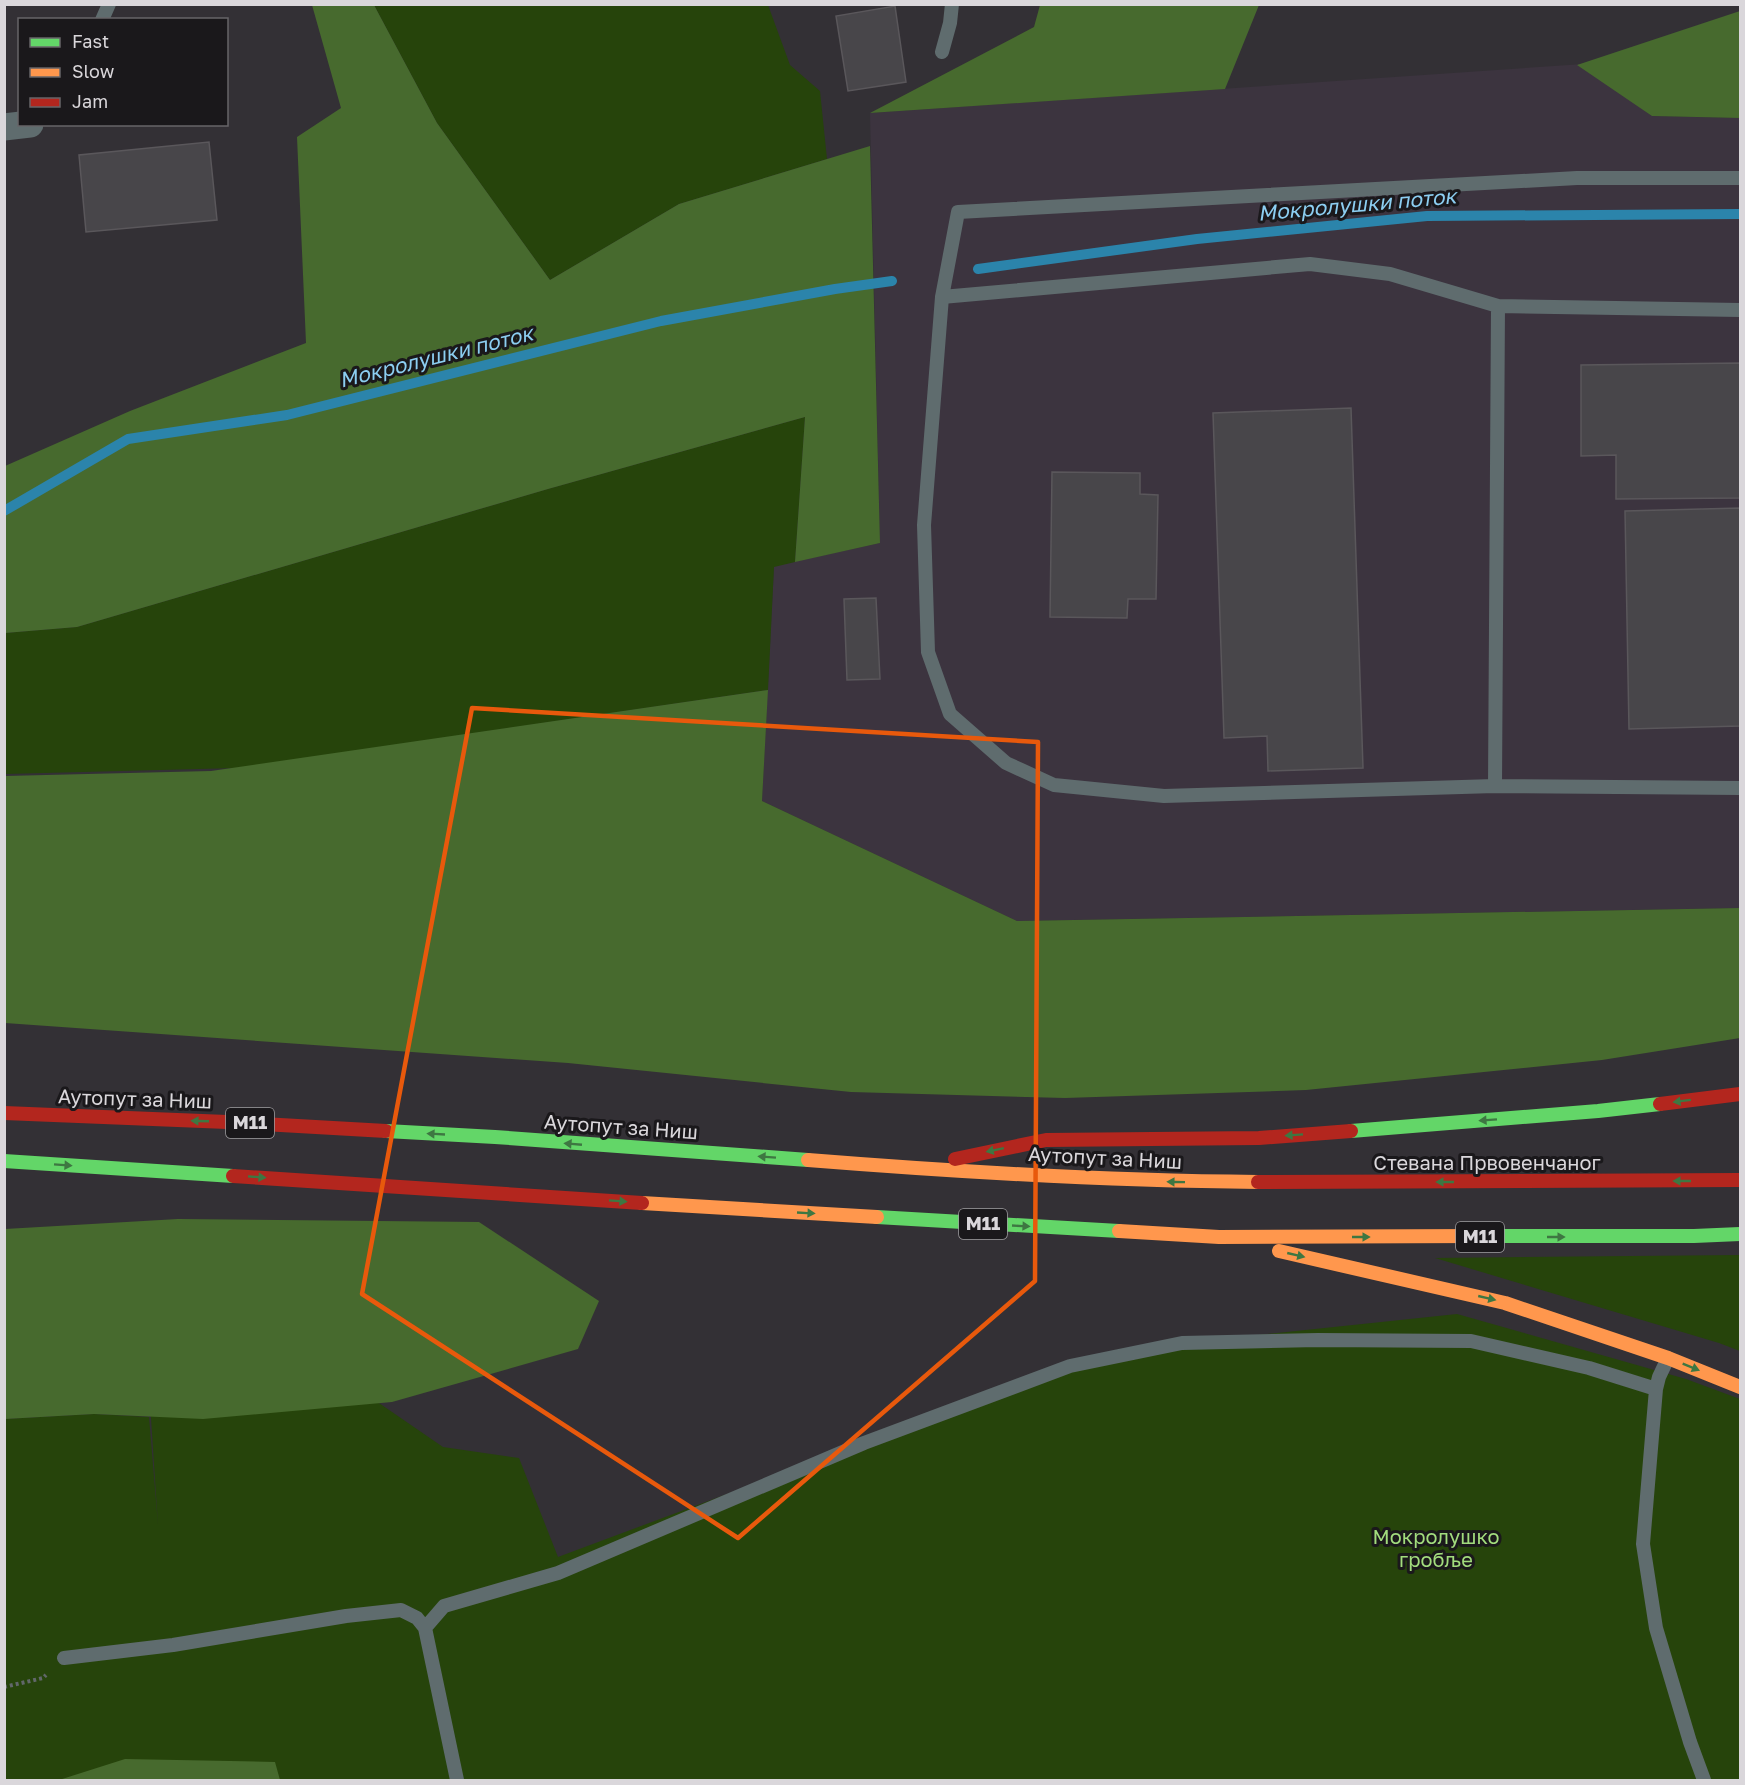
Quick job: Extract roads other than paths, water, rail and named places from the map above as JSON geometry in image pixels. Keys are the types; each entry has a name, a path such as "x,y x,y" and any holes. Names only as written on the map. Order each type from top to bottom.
{"highway":[{"path":"910,1168 1046,1140 1259,1138 1598,1111 1740,1094"},
{"name":"Аутопут за Ниш","path":"4,1113 226,1122 495,1137 910,1168 1148,1181 1234,1182"},
{"name":"M11","path":"4,1161 759,1211 1219,1237 1740,1234"},
{"name":"Стевана Првовенчаног","path":"1234,1182 1740,1180"},
{"path":"1219,1237 1505,1303 1668,1358 1740,1387"}],"lane":[{"path":"103,18 109,4"},
{"path":"942,52 950,23 952,4"},
{"path":"1740,178 1577,178 958,212 942,297 924,525 928,652 950,714 1006,763 1054,785 1164,796 1495,786 1740,788"},
{"path":"942,297 1310,264 1389,274 1498,306 1740,310"},
{"path":"1495,786 1498,306"},
{"path":"425,1628 444,1606 558,1572 864,1443 1070,1366 1182,1343 1318,1340 1471,1341 1589,1368 1656,1389"},
{"path":"1668,1358 1656,1389 1643,1544 1656,1628 1690,1742 1704,1780"},
{"path":"64,1658 173,1645 346,1616 401,1610 417,1618 425,1628 457,1780"}],"waterway":[{"name":"Мокролушки поток","path":"978,269 1197,239 1427,216 1740,214"},
{"name":"Мокролушки поток","path":"4,511 128,439 287,415 661,321 835,289 892,281"}],"park label":[{"name":"Мокролушко гробље","path":"1436,1548"}]}
